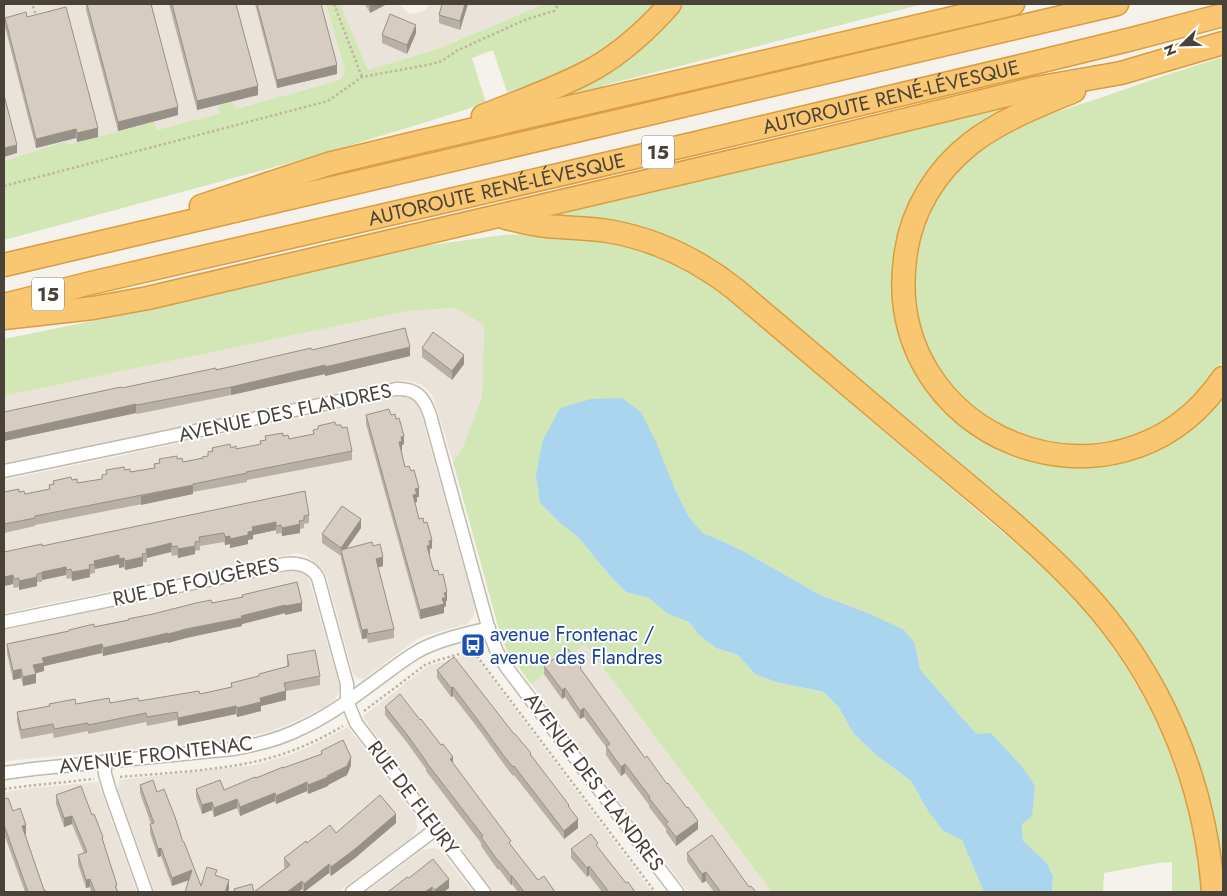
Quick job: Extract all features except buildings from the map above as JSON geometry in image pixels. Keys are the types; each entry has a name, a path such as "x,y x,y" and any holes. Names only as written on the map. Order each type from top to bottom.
{"highway":[{"path":"419,142 558,86 589,71 633,41 670,4"},
{"path":"57,253 328,164 1013,4"},
{"name":"AUTOROUTE RENÉ-LÉVESQUE","path":"4,265 1117,4"},
{"name":"AUTOROUTE RENÉ-LÉVESQUE","path":"4,305 1111,45 1223,15"},
{"path":"4,318 94,308 141,299 1036,88 1121,72 1223,43"},
{"path":"1121,72 1039,105 1003,122 968,146 939,175 921,205 907,244 903,282 905,308 911,333 920,357 940,390 969,419 992,434 1013,444 1053,454 1075,457 1109,454 1157,438 1190,416 1210,396 1223,378"},
{"path":"498,216 546,226 583,228 624,235 673,251 705,268 735,289 1060,566 1109,622 1141,667 1160,701 1194,782 1207,844 1213,892"}],"street":[{"name":"AVENUE DES FLANDRES","path":"4,472 396,389 410,390 421,396 428,408 494,645 507,668 677,892"},
{"name":"RUE DE FOUGÈRES","path":"4,622 285,564 298,563 311,569 318,578 347,684 347,701"},
{"name":"AVENUE FRONTENAC","path":"4,773 233,749 259,744 304,728 347,701 418,651 442,641 489,628"},
{"name":"RUE DE FLEURY","path":"347,701 356,723 484,892"},
{"path":"104,762 110,790 146,892"},
{"path":"352,892 436,829"}],"path":[{"path":"334,4 362,76"},
{"path":"4,186 328,101 362,76 442,61 456,51 527,19 554,11 559,4"},
{"path":"33,6 37,20"},
{"path":"362,713 430,662 466,652 474,652 476,647"},
{"name":"AVENUE DES FLANDRES","path":"474,652 655,892"},
{"name":"AVENUE FRONTENAC","path":"4,789 96,779"}],"shaded area":[{"path":"4,4 326,4 345,71 340,80 157,130 154,123 67,145 65,141 4,161"},
{"path":"340,4 400,4 407,12 413,14 426,9 430,4 544,4 440,48 368,70"},
{"path":"455,308 484,325 482,397 462,449 453,462 433,397 420,384 404,380 4,463 4,396 408,311"},
{"path":"398,397 411,398 419,407 474,604 474,615 467,624 416,640 365,678 360,679 353,674 326,575 321,567 312,560 305,555 297,553 4,613 4,480"},
{"path":"294,570 307,576 310,582 339,685 337,696 324,707 272,731 243,738 4,762 4,630"},
{"path":"585,644 772,892 688,892 531,684"},
{"path":"471,654 475,656 652,892 494,892 363,716 428,666"},
{"path":"348,727 416,817 417,828 410,839 338,892 155,892 118,791 119,780 255,765 307,748"},
{"path":"98,782 137,892 4,892 4,792"},
{"path":"439,849 473,892 366,892 422,850"}],"green space":[{"path":"326,4 340,4 368,70 440,48 544,4 656,4 642,20 619,40 589,59 540,81 507,92 493,50 472,58 486,103 315,156 4,240 4,161 66,141 67,145 154,122 157,130 220,113 218,105 232,102 235,109 340,80 345,71"},
{"path":"680,4 923,4 605,85 597,90 551,101"},
{"path":"1223,57 1223,361 1204,388 1180,412 1127,439 1067,446 1035,441 1001,427 972,408 950,385 932,359 921,334 913,300 912,266 920,232 935,199 955,172 974,153 1001,135 1037,118"},
{"path":"1014,104 983,126 898,240 893,284 897,324 911,361 929,389 960,422 988,442 1019,456 1056,464 1181,434 1217,402 1223,393 1223,892 1152,665 740,283 544,217 543,213"},
{"path":"536,234 608,242 636,249 689,272 714,287 1034,559 1056,580 1090,617 1106,638 1138,687 1152,714 1165,742 1185,800 1192,830 1201,892 1172,892 1172,862 1104,873 1103,892 1052,892 1053,876 1047,863 1023,842 1020,764 992,734 978,735 961,717 920,669 915,644 868,613 820,595 743,551 703,533 689,517 674,487 540,503 561,524 578,537 626,592 649,598 668,614 689,622 699,635 716,648 738,655 755,674 776,682 824,692 839,708 853,733 876,755 911,781 928,811 943,831 962,840 984,892 772,892 585,644 531,684 509,654 498,626 453,462 462,449 482,397 484,325 455,308 408,311 4,396 4,339 112,317 409,248 503,235"}],"water":[{"path":"622,398 641,412 689,517 703,533 743,551 820,595 868,613 904,630 915,644 920,669 977,734 991,733 1020,764 1035,786 1032,816 1022,824 1023,841 1047,863 1053,876 1052,892 984,892 962,840 943,831 928,811 911,781 876,755 853,733 839,708 824,692 776,682 755,674 738,655 716,648 699,635 689,622 668,614 649,598 626,592 578,537 561,524 540,503 536,475 543,440 560,408 591,399"}],"place":[{"name":"avenue Frontenac / avenue des Flandres","path":"473,645"}]}
